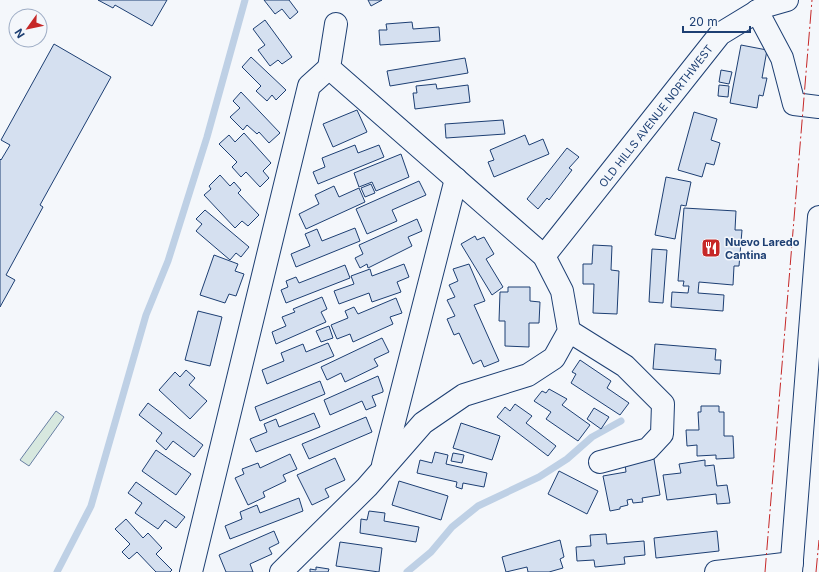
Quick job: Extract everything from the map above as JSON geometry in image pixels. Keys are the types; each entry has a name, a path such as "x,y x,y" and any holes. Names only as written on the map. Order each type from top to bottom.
{"street":[{"name":"OLD HILLS AVENUE NORTHWEST","path":"544,256 720,34 766,6 787,0"},
{"path":"757,11 782,58 794,104 819,107"},
{"path":"191,572 309,86 328,68 336,24"},
{"path":"281,572 368,487 423,423 464,395 528,375 541,367 554,358 568,331 562,291 544,256 328,68"},
{"path":"382,470 456,179"},
{"path":"716,572 791,568 819,217"},
{"path":"568,331 625,366 663,404 662,434 648,449 600,462"}],"shaded area":[{"path":"56,411 64,417 29,466 20,460"}],"building":[{"path":"98,0 167,0 152,26 115,5 113,8"},
{"path":"264,0 289,0 298,12 290,19 282,9 275,14"},
{"path":"368,0 382,0 371,6"},
{"path":"265,20 292,57 282,64 278,60 270,66 258,50 265,45 253,29"},
{"path":"412,22 413,29 439,27 440,41 380,45 379,30 387,30 386,24"},
{"path":"54,44 111,77 40,205 43,207 6,275 15,280 0,307 0,159 1,160 10,145 1,140"},
{"path":"741,45 767,50 762,78 767,78 763,96 759,95 757,108 730,103"},
{"path":"251,57 286,90 276,100 272,95 267,101 256,91 261,86 242,67"},
{"path":"465,58 468,73 390,86 387,71"},
{"path":"721,70 732,72 729,84 719,82"},
{"path":"436,84 437,89 468,85 470,102 415,109 413,93 417,93 416,86"},
{"path":"719,85 729,86 728,97 718,96"},
{"path":"241,92 280,133 269,143 259,132 257,134 247,125 243,130 230,117 240,108 233,101"},
{"path":"357,110 367,132 333,147 323,124"},
{"path":"694,112 717,119 711,140 720,143 714,165 706,163 702,177 678,170"},
{"path":"503,120 505,134 446,138 445,124"},
{"path":"244,133 271,163 263,171 269,178 260,187 246,172 241,177 232,167 237,162 219,144 229,135 235,142"},
{"path":"525,135 529,145 543,139 549,154 494,177 488,162 494,160 490,150"},
{"path":"355,145 358,153 379,145 384,157 318,184 313,172 325,167 322,158"},
{"path":"567,148 579,157 569,168 572,170 549,200 547,198 538,209 527,199"},
{"path":"401,154 409,177 376,191 372,182 359,187 354,173"},
{"path":"220,175 230,186 234,182 241,190 238,193 259,215 248,226 242,221 235,228 204,195 211,189 209,186"},
{"path":"666,177 691,182 686,206 681,205 675,239 655,235"},
{"path":"419,181 426,195 392,210 397,221 367,234 356,209"},
{"path":"371,184 375,193 365,197 361,188"},
{"path":"334,186 339,197 359,188 365,202 306,229 299,214 319,204 315,195"},
{"name":"Nuevo Laredo Cantina","path":"684,208 736,211 735,230 742,230 739,266 734,266 733,285 699,282 698,293 724,295 723,311 671,307 672,292 688,293 689,286 683,286 684,281 678,281"},
{"path":"205,210 249,247 241,257 236,253 230,260 196,231 202,224 196,219"},
{"path":"417,219 422,231 408,237 412,246 368,268 367,264 360,268 355,258 363,254 359,245"},
{"path":"355,228 360,241 296,267 291,254 310,246 305,234 317,229 322,241"},
{"path":"475,236 477,240 484,237 494,254 486,259 503,287 492,295 461,244"},
{"path":"593,245 612,246 611,270 619,271 617,314 593,313 594,284 583,284 583,264 592,264"},
{"path":"652,249 667,250 663,303 649,302"},
{"path":"214,255 238,264 235,271 244,274 236,296 229,294 225,303 200,295"},
{"path":"404,264 409,277 397,282 401,292 372,302 369,293 339,304 334,291 354,284 351,276 370,269 372,276"},
{"path":"469,264 485,301 474,305 499,361 484,367 481,360 473,364 459,333 454,335 447,319 455,316 447,300 455,297 449,285 458,281 453,269"},
{"path":"345,265 350,278 286,303 281,290 288,287 286,281 296,277 299,283"},
{"path":"508,287 530,287 530,301 540,302 539,323 529,323 529,347 505,346 505,321 499,321 500,292 508,292"},
{"path":"322,297 327,309 321,312 326,322 276,344 272,332 286,326 282,317 295,312 293,309"},
{"path":"396,298 402,313 390,317 393,324 353,342 350,334 337,339 331,325 348,318 345,311 354,307 358,314"},
{"path":"198,311 222,317 210,366 185,360"},
{"path":"329,326 333,338 321,342 316,331"},
{"path":"382,338 389,352 374,359 378,366 345,382 341,373 327,380 321,367"},
{"path":"328,343 334,356 267,384 262,370 284,361 281,353 303,344 306,352"},
{"path":"655,344 716,349 715,360 721,360 720,374 653,369"},
{"path":"580,360 611,381 607,388 629,403 620,415 571,383 576,374 572,372"},
{"path":"186,370 195,378 189,385 207,401 190,419 159,390 175,372 180,377"},
{"path":"378,376 383,392 372,396 376,406 366,410 362,401 330,415 324,400"},
{"path":"320,381 325,394 260,421 255,407"},
{"path":"549,389 567,399 562,405 590,425 578,441 546,419 551,412 534,401 542,391 546,393"},
{"path":"148,403 203,445 194,457 173,441 166,450 156,441 162,433 139,415"},
{"path":"515,404 532,416 526,423 556,446 548,456 497,417 505,407 510,411"},
{"path":"701,406 719,406 719,412 724,412 724,436 733,436 734,458 716,459 716,455 697,456 697,445 687,446 686,430 699,430 698,412 701,412"},
{"path":"594,408 609,417 601,429 587,419"},
{"path":"314,413 320,427 256,452 250,439 267,432 264,424 276,419 279,427"},
{"path":"366,417 372,432 309,459 302,444"},
{"path":"461,423 500,436 492,460 453,448"},
{"path":"156,450 191,474 176,495 142,471"},
{"path":"435,452 448,455 446,464 487,473 484,487 463,483 462,489 456,487 457,482 417,473 420,460 432,463"},
{"path":"453,453 464,455 462,463 451,461"},
{"path":"290,454 297,469 283,475 286,481 263,492 265,497 248,505 235,478 244,474 242,469 258,463 260,468"},
{"path":"335,458 345,480 325,489 329,497 312,505 297,475"},
{"path":"654,459 660,495 642,498 643,502 633,503 632,499 627,500 628,505 620,507 620,509 610,511 603,476 626,472 625,464"},
{"path":"705,460 705,466 714,465 717,486 727,485 730,503 717,504 716,494 667,500 663,475 681,473 679,464"},
{"path":"559,471 598,491 587,514 548,494"},
{"path":"399,481 448,496 441,520 392,505"},
{"path":"136,482 185,517 176,528 165,520 158,529 135,513 142,503 128,493"},
{"path":"299,498 303,511 230,539 225,526 242,519 240,512 257,505 260,513"},
{"path":"369,511 385,513 384,521 419,527 416,542 360,533 361,519 367,520"},
{"path":"126,519 143,538 148,533 162,548 156,554 172,570 170,572 156,572 137,552 129,559 122,552 130,544 115,529"},
{"path":"274,531 279,543 269,548 272,554 250,564 253,572 226,572 219,555"},
{"path":"717,531 719,551 656,558 654,538"},
{"path":"606,534 607,544 644,541 645,555 624,557 625,564 595,567 594,560 577,561 576,547 591,546 590,535"},
{"path":"560,540 564,557 560,559 563,568 549,572 528,572 527,567 506,572 502,557"},
{"path":"340,542 382,548 379,572 336,566"},
{"path":"316,567 329,569 328,572 310,572 310,569 316,570"}],"waterway":[{"path":"57,572 91,506 146,315 168,261 207,137 245,0"},
{"path":"407,572 431,552 452,527 478,506 539,477 567,459 592,437 621,421"}],"power":[{"path":"765,572 812,0"},
{"path":"816,572 819,540"}],"place":[{"name":"Nuevo Laredo Cantina","path":"711,248"}]}
